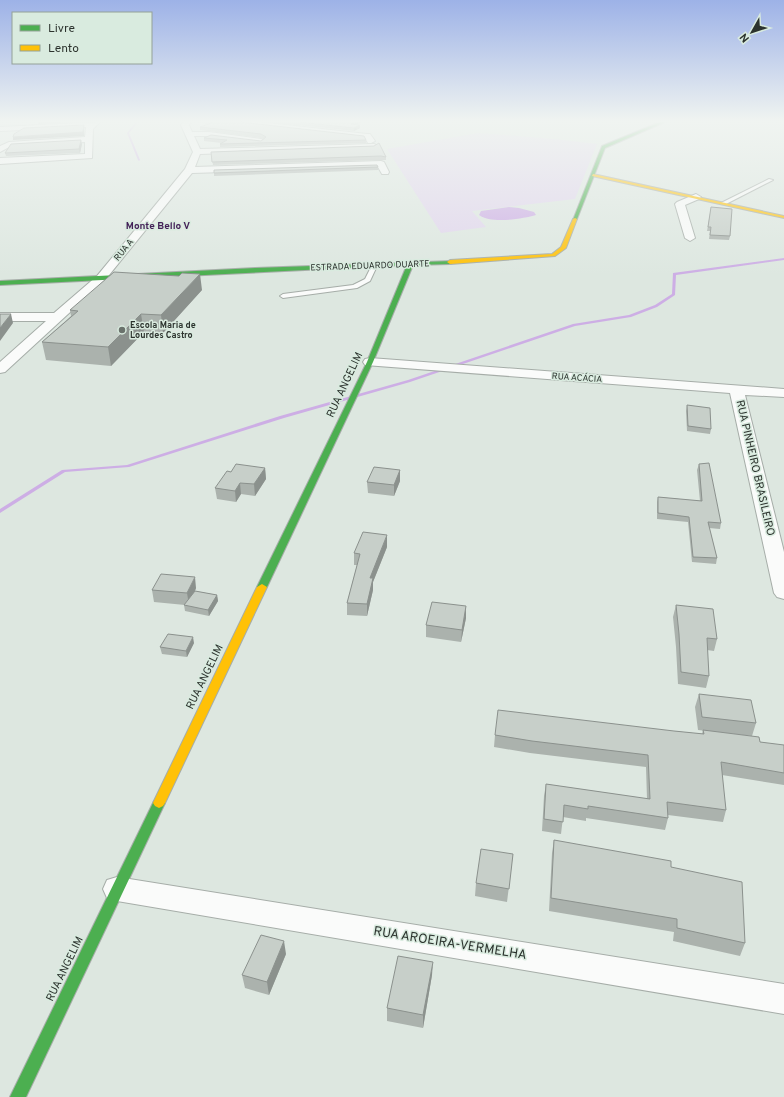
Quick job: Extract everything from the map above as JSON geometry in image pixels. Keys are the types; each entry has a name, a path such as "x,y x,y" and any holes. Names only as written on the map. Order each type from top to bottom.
{"street":[{"name":"RUA A","path":"0,369 6,358 58,317 101,278 186,173"},
{"path":"593,175 784,217"},
{"name":"ESTRADA EDUARDO DUARTE","path":"0,283 255,270 410,265 553,255 563,248 593,175"},
{"path":"690,238 680,204 696,197"},
{"name":"RUA ANGELIM","path":"18,1097 370,362 410,265"},
{"path":"0,317 58,317"},
{"name":"RUA ACÁCIA","path":"370,362 784,393"},
{"name":"RUA PINHEIRO BRASILEIRO","path":"737,390 784,592"},
{"name":"RUA AROEIRA-VERMELHA","path":"117,889 784,999"}],"lane":[{"path":"724,204 771,180"},
{"path":"283,296 355,287 368,280 374,266"}],"shaded area":[{"path":"403,173 585,173 575,199 472,211 486,227 441,233"},
{"path":"509,207 534,212 536,215 523,218 499,220 484,218 479,215 481,211"}],"building":[{"path":"711,207 732,209 730,236 710,235 711,227 708,227"},
{"path":"114,272 179,276 182,273 200,274 161,315 141,314 108,347 42,342 78,311 70,310"},
{"path":"0,314 11,314 0,328"},
{"path":"687,405 710,408 711,429 688,426"},
{"path":"709,463 721,523 708,522 717,558 693,557 689,517 658,513 658,497 702,501 699,464"},
{"path":"236,464 265,468 254,484 240,483 235,491 215,488 227,471 231,472"},
{"path":"374,467 400,470 394,485 367,482"},
{"path":"363,532 387,535 370,578 373,578 367,604 347,603 360,554 354,553"},
{"path":"161,574 195,577 187,593 152,590"},
{"path":"195,591 217,595 208,610 184,605"},
{"path":"432,602 466,606 462,630 426,625"},
{"path":"676,605 713,609 717,639 707,638 709,676 681,672"},
{"path":"168,634 193,637 186,651 160,647"},
{"path":"699,694 751,700 756,723 702,717"},
{"path":"498,710 674,731 704,734 703,730 759,737 760,742 784,745 784,773 721,762 726,810 667,802 668,818 588,806 588,809 564,805 563,822 544,819 546,784 650,799 648,755 495,735"},
{"path":"554,840 671,861 671,867 742,882 745,943 677,928 677,919 551,898"},
{"path":"481,849 513,854 509,889 476,883"},
{"path":"261,935 284,941 267,982 242,975"},
{"path":"398,956 433,962 423,1015 387,1008"}],"waterway":[{"path":"0,511 64,471 127,466 282,417 409,381 574,325 630,316 656,306 674,294 674,274 784,259"}],"traffic: fast":[{"path":"575,219 593,173"},
{"path":"0,283 450,262"},
{"path":"262,587 370,362 410,265"},
{"path":"18,1097 159,803"}],"traffic: slow":[{"path":"593,175 784,217"},
{"path":"450,262 553,255 563,248 575,219"},
{"path":"159,803 262,587"}],"place":[{"name":"Escola Maria de Lourdes Castro","path":"122,330"}],"district":[{"name":"Monte Bello V","path":"158,226"}]}
